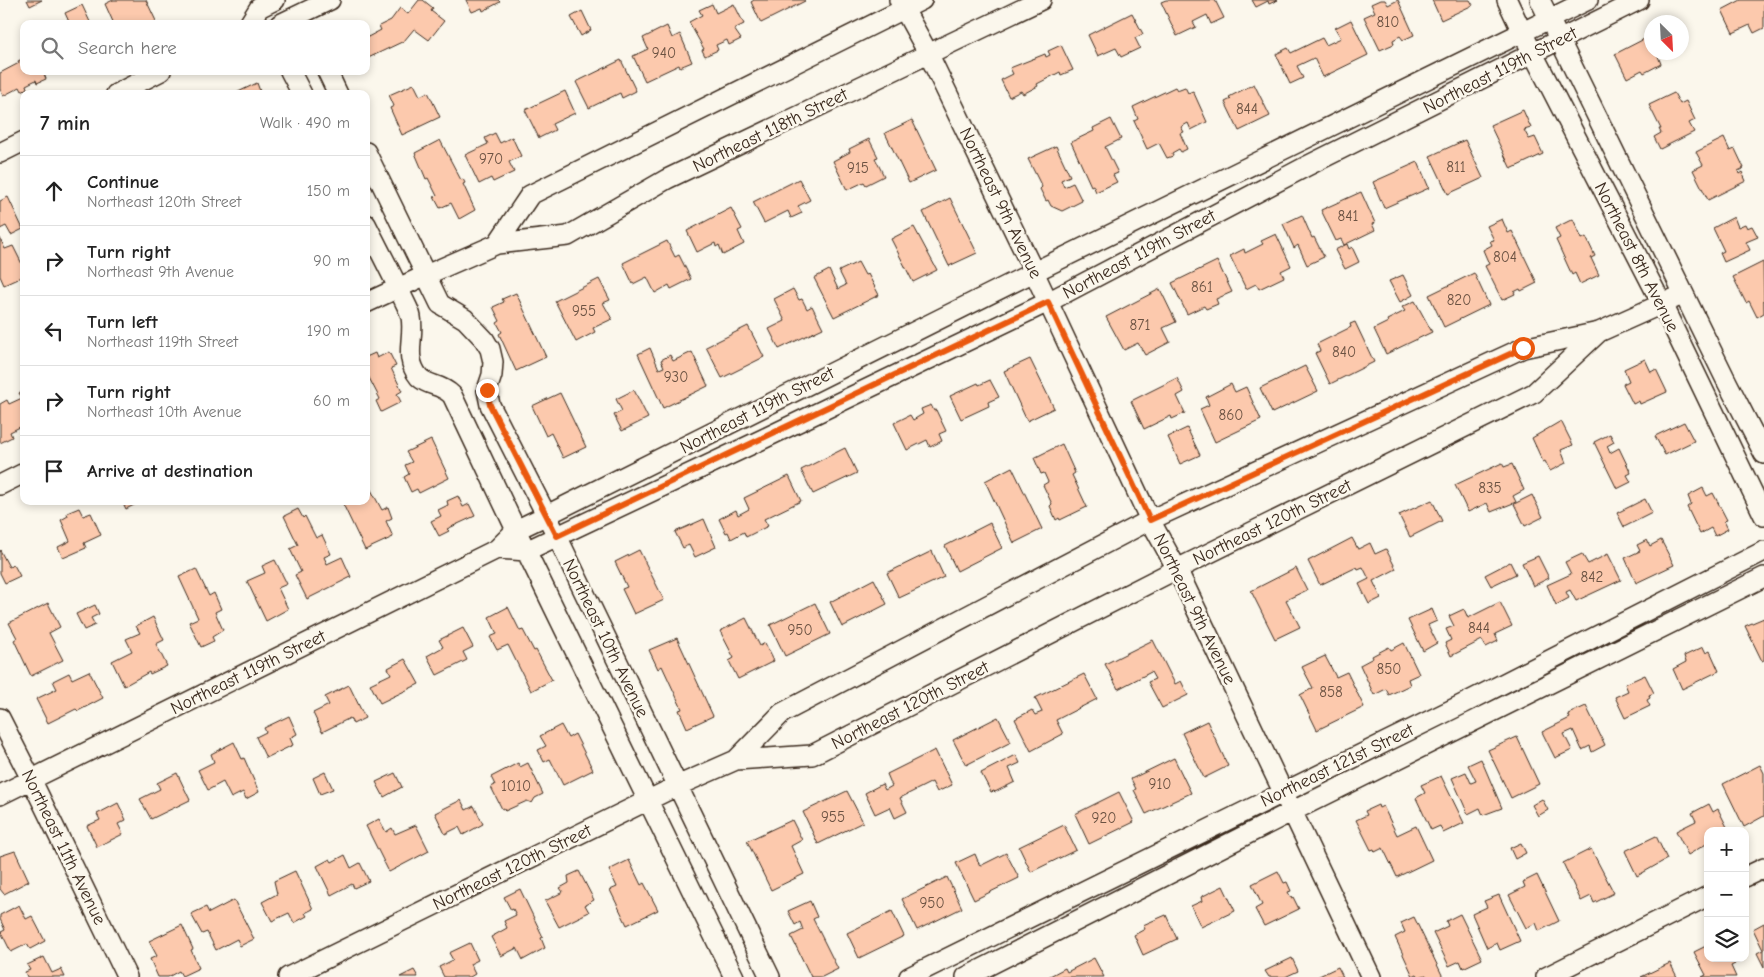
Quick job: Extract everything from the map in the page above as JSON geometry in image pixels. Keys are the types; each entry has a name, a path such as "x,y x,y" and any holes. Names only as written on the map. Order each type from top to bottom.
{"street":[{"path":"287,20 330,0"},
{"path":"497,244 530,195 901,4 922,0"},
{"name":"Northeast 118th Street","path":"370,302 426,274 497,244 568,236 667,180 1041,0"},
{"name":"Northeast 8th Avenue","path":"1507,0 1662,304 1764,516"},
{"name":"Northeast 8th Avenue","path":"1540,0 1764,454"},
{"name":"Northeast 119th Street","path":"0,795 497,549 516,530 1034,272 1588,0"},
{"name":"Northeast 119th Street","path":"497,549 526,551 1048,302 1307,166 1639,0"},
{"name":"Northeast 9th Avenue","path":"901,4 928,53 1034,272 1150,520 1177,569 1371,977"},
{"path":"253,20 264,8"},
{"path":"124,90 153,75"},
{"path":"292,75 300,90"},
{"path":"329,75 336,90"},
{"path":"0,153 20,143"},
{"name":"Northeast 10th Avenue","path":"370,160 440,304 465,319 484,338 490,349 493,362 492,375 487,390 490,405 547,515 770,977"},
{"name":"Northeast 10th Avenue","path":"370,232 411,318 411,360 416,371 420,378 428,384 445,388 452,395 734,977"},
{"name":"Northeast 120th Street","path":"736,760 782,713 1150,520 1523,348 1599,332 1684,294"},
{"name":"Northeast 120th Street","path":"288,977 647,800 736,760 812,755 1177,569 1534,393 1599,332"},
{"path":"0,485 20,475"},
{"name":"Northeast 121st Street","path":"908,977 1463,704 1764,551"},
{"name":"Northeast 121st Street","path":"966,977 1293,811 1764,577"},
{"name":"Northeast 11th Avenue","path":"0,718 127,977"},
{"path":"1749,875 1764,868"},
{"path":"1546,977 1704,898"}],"building":[{"path":"27,0 42,0 30,6"},
{"path":"113,0 146,0 156,20 112,20 105,4"},
{"path":"419,0 423,0 433,8 431,11 444,21 429,40 414,29 404,41 370,57 370,36 381,30 379,26 391,20 400,8 408,14"},
{"path":"466,0 498,0 500,2 483,11 482,8 472,12"},
{"path":"754,0 805,1 761,23 751,2"},
{"path":"1166,0 1215,0 1224,18 1211,24 1207,15 1193,22 1196,27 1177,36 1161,2"},
{"path":"1252,0 1278,0 1269,4 1268,1 1256,7"},
{"path":"1385,0 1388,5 1398,0 1414,35 1403,40 1400,36 1393,40 1394,44 1380,50 1364,17 1375,12 1371,4"},
{"path":"1432,0 1470,0 1473,5 1441,20"},
{"path":"1741,0 1764,0 1764,28 1754,33 1750,25 1733,33 1722,10"},
{"path":"712,4 716,13 734,4 744,24 734,29 741,39 729,45 727,40 716,45 718,50 705,56 702,50 704,49 689,22 702,15 699,10"},
{"path":"82,5 89,20 68,20 65,13"},
{"path":"582,11 591,30 581,36 571,17"},
{"path":"1132,13 1143,34 1135,38 1140,48 1121,57 1116,48 1098,56 1088,35"},
{"path":"1351,20 1368,55 1323,77 1314,58 1297,66 1303,78 1290,84 1276,54 1288,48 1291,53 1322,38 1326,45 1341,38 1335,28"},
{"path":"667,26 672,38 680,34 692,62 680,67 679,65 645,81 633,56 648,49 643,38"},
{"path":"1644,39 1644,60 1660,60 1661,64 1644,73 1642,70 1627,78 1615,54"},
{"path":"1061,45 1073,70 1061,75 1060,72 1023,94 1021,91 1009,97 1001,80 1013,74 1010,68 1045,54 1046,57 1050,55 1048,51"},
{"path":"20,60 20,75 44,75 46,79 37,83 36,80 26,85 27,88 24,90 20,87 3,96 0,89 0,73 19,63 18,61"},
{"path":"621,60 636,91 622,98 620,93 589,108 576,82"},
{"path":"257,83 260,90 242,90"},
{"path":"414,84 420,96 428,92 440,117 402,135 390,108 394,106 389,95"},
{"path":"1254,84 1270,116 1239,131 1225,102 1231,99 1229,97"},
{"path":"1175,87 1177,90 1185,87 1188,93 1193,91 1207,122 1191,130 1188,123 1181,127 1184,132 1180,133 1187,149 1181,152 1179,149 1172,153 1173,156 1167,158 1159,143 1147,149 1134,121 1138,119 1133,107"},
{"path":"565,91 575,113 552,124 555,130 539,138 525,110"},
{"path":"1674,93 1680,104 1686,101 1695,120 1689,123 1694,132 1660,149 1654,137 1661,133 1659,129 1661,129 1649,105"},
{"path":"1523,110 1531,128 1524,130 1529,139 1535,137 1543,154 1511,169 1490,125"},
{"path":"1111,119 1121,139 1105,147 1118,173 1113,175 1117,182 1096,192 1093,185 1091,186 1071,142 1094,131 1093,128"},
{"path":"912,120 936,170 909,183 885,133"},
{"path":"495,133 500,143 512,137 521,156 509,162 514,172 493,182 491,178 479,184 465,155 488,144 485,138"},
{"path":"1724,138 1730,151 1735,149 1744,168 1738,171 1739,174 1742,172 1746,181 1708,200 1693,170 1703,165 1696,152"},
{"path":"869,139 878,157 875,158 884,176 866,185 864,182 847,190 833,161 850,152 849,149"},
{"path":"440,140 461,180 463,179 465,183 463,184 475,210 459,219 451,203 440,208 434,197 437,196 428,178 426,179 415,153"},
{"path":"1465,140 1483,178 1448,194 1430,156"},
{"path":"1056,146 1070,176 1061,180 1064,187 1073,183 1082,201 1062,211 1051,206 1048,200 1046,201 1040,189 1042,187 1028,159"},
{"path":"1418,162 1429,188 1384,208 1373,182"},
{"path":"799,179 810,200 798,206 802,213 791,218 788,211 764,223 753,202"},
{"path":"1361,192 1375,223 1372,224 1375,230 1344,245 1341,239 1336,241 1321,210"},
{"path":"8,197 20,223 20,230 11,235 6,226 0,229 0,201"},
{"path":"950,198 977,253 949,266 923,212"},
{"path":"731,208 742,229 738,231 744,244 723,255 719,245 716,247 715,243 697,252 687,231"},
{"path":"1302,215 1312,238 1314,237 1324,257 1307,265 1298,245 1294,248 1283,224"},
{"path":"1734,217 1738,227 1745,224 1747,228 1752,226 1758,237 1746,242 1750,250 1724,262 1720,253 1724,251 1713,228"},
{"path":"1502,219 1508,233 1512,231 1537,283 1521,291 1520,289 1514,292 1515,294 1502,300 1485,266 1489,264 1483,250 1492,245 1490,241 1494,240 1487,226"},
{"path":"1573,219 1582,239 1586,237 1595,256 1591,258 1599,275 1580,284 1575,273 1572,275 1556,240 1560,238 1555,228"},
{"path":"914,227 937,270 913,282 891,239"},
{"path":"1276,234 1291,266 1281,271 1284,277 1259,289 1256,284 1246,289 1230,256 1244,249 1245,253 1263,244 1261,241"},
{"path":"0,238 5,249 13,246 20,260 20,278 4,285 0,276"},
{"path":"667,241 675,257 679,255 691,279 671,289 669,285 655,293 647,277 633,284 623,263"},
{"path":"1347,244 1349,249 1352,247 1359,262 1345,269 1335,250"},
{"path":"1217,261 1232,292 1216,299 1218,304 1206,309 1204,306 1187,314 1172,283"},
{"path":"858,262 865,275 868,274 879,295 834,317 814,278 829,270 838,289 846,285 839,271"},
{"path":"1763,262 1764,313 1757,317 1749,301 1746,303 1733,277"},
{"path":"1474,273 1489,305 1444,327 1429,295"},
{"path":"1403,275 1413,295 1400,302 1389,281"},
{"path":"599,279 610,300 603,303 612,319 593,328 595,332 576,342 555,301"},
{"path":"793,289 799,300 802,299 807,309 812,306 823,328 779,349 769,329 785,321 774,299"},
{"path":"1160,289 1176,322 1163,328 1170,342 1145,355 1138,343 1124,350 1106,317"},
{"path":"516,293 546,357 516,371 499,334 502,332 497,323 500,321 493,307 504,302 502,299"},
{"path":"1415,301 1432,332 1386,354 1374,329 1405,311 1402,307"},
{"path":"1355,322 1374,362 1330,384 1315,353 1320,351 1317,344 1351,327 1350,324"},
{"path":"748,326 764,357 722,378 706,347"},
{"path":"650,348 659,369 664,367 661,360 670,355 673,361 692,352 708,386 663,408 638,354"},
{"path":"389,352 396,366 391,368 402,391 397,394 401,402 381,412 376,401 380,399 370,380 370,355 375,353 377,358"},
{"path":"1030,359 1054,408 1027,421 1004,371"},
{"path":"1645,359 1651,372 1656,369 1667,392 1640,404 1639,401 1633,404 1623,384 1629,381 1624,369"},
{"path":"1305,366 1318,391 1272,413 1260,388"},
{"path":"1177,378 1184,392 1177,396 1185,413 1172,419 1171,416 1144,429 1131,401"},
{"path":"990,380 999,397 988,402 989,406 961,419 950,396 978,383 979,385"},
{"path":"1231,384 1235,392 1246,387 1261,420 1215,442 1200,409 1209,405 1206,397"},
{"path":"634,390 648,418 622,431 614,415 622,411 616,399"},
{"path":"560,393 586,447 563,458 551,433 546,436 532,406"},
{"path":"20,399 20,427 10,432 12,437 0,443 0,404 7,400 9,404"},
{"path":"931,405 934,411 936,410 946,431 939,434 942,441 930,447 927,440 907,450 894,423 910,415 913,420 923,414 921,409"},
{"path":"1561,421 1573,445 1561,450 1566,463 1550,471 1545,461 1543,462 1532,438"},
{"path":"1684,422 1694,441 1665,455 1655,436"},
{"path":"1187,428 1200,455 1180,464 1168,437"},
{"path":"1610,434 1614,442 1607,446 1610,453 1619,448 1631,473 1627,475 1631,482 1617,489 1594,442"},
{"path":"431,440 449,478 419,493 417,489 411,492 404,477 409,474 405,465 412,462 406,452"},
{"path":"1062,444 1075,473 1072,475 1087,507 1060,520 1059,518 1056,520 1050,506 1052,504 1043,485 1048,482 1044,473 1041,474 1034,458"},
{"path":"845,448 857,473 813,494 801,470"},
{"path":"1502,463 1504,467 1512,464 1524,490 1513,496 1516,502 1491,512 1487,503 1468,512 1455,485"},
{"path":"1012,467 1042,529 1014,543 985,481"},
{"path":"789,476 801,501 764,519 768,526 746,537 744,532 731,539 719,519 736,510 738,515 749,509 744,498"},
{"path":"370,488 382,510 388,507 392,518 386,521 393,537 365,550 343,505 370,505"},
{"path":"1703,488 1707,496 1713,493 1727,520 1724,521 1728,529 1715,536 1711,528 1700,534 1687,507 1691,504 1688,496"},
{"path":"1532,495 1543,517 1525,526 1514,504"},
{"path":"458,496 463,507 469,504 475,516 447,529 449,531 439,536 431,521 441,516 438,510 448,505 447,501"},
{"path":"1645,499 1652,513 1624,527 1617,513"},
{"path":"1432,500 1442,521 1410,537 1399,515"},
{"path":"124,505 134,505 126,509"},
{"path":"79,508 83,516 91,513 101,535 84,543 86,548 63,558 58,547 70,541 61,520 68,516 67,513"},
{"path":"298,509 303,518 305,516 316,538 322,535 331,554 324,557 327,564 342,557 351,577 307,599 295,575 301,572 290,549 298,545 284,516"},
{"path":"704,519 716,547 695,557 689,545 683,548 675,532"},
{"path":"990,523 1002,548 957,571 945,546"},
{"path":"1352,538 1358,549 1370,543 1375,554 1386,549 1396,569 1373,581 1381,598 1369,604 1359,584 1369,579 1363,567 1358,569 1357,567 1320,585 1308,561"},
{"path":"1647,540 1650,546 1661,540 1674,565 1636,583 1625,558 1640,551 1637,545"},
{"path":"0,550 9,567 14,565 20,576 5,583 0,573"},
{"path":"639,550 664,600 634,614 622,589 627,587 615,562"},
{"path":"932,551 944,577 899,598 887,573"},
{"path":"1582,554 1588,564 1608,554 1621,580 1576,601 1570,590 1566,592 1569,598 1556,605 1547,585 1571,574 1565,562"},
{"path":"1538,556 1549,578 1533,586 1522,563"},
{"path":"275,560 287,584 278,588 288,609 266,621 247,581 265,573 262,566"},
{"path":"1510,562 1516,574 1491,586 1485,575"},
{"path":"1296,568 1307,590 1286,600 1300,627 1275,639 1251,591"},
{"path":"196,569 209,596 214,593 221,609 215,612 223,630 212,637 214,641 201,647 189,622 198,618 179,577"},
{"path":"874,579 887,604 842,627 830,602"},
{"path":"1500,602 1512,626 1495,634 1498,641 1486,647 1482,640 1451,656 1445,643 1451,640 1446,629 1454,626 1449,616 1464,609 1468,618"},
{"path":"48,603 60,627 49,633 63,660 31,676 14,640 17,638 9,623"},
{"path":"815,603 830,634 785,656 770,625"},
{"path":"95,605 99,614 91,618 95,625 84,630 76,614"},
{"path":"508,607 520,631 523,630 552,680 531,691 508,645 497,650 490,637 497,634 489,617"},
{"path":"1432,609 1437,621 1428,625 1437,643 1423,651 1408,620"},
{"path":"153,617 164,640 156,644 167,666 150,674 149,672 124,686 112,661 132,651 126,639 140,633 136,626"},
{"path":"746,618 760,646 765,643 774,661 738,679 729,661 734,658 720,631"},
{"path":"1764,618 1764,660 1762,661 1745,626"},
{"path":"463,628 473,647 463,652 467,660 437,675 427,656 443,647 439,640"},
{"path":"677,638 713,716 687,728 679,710 682,709 662,666 658,669 649,650"},
{"path":"1153,640 1175,684 1181,681 1188,695 1162,708 1148,682 1155,679 1151,672 1118,689 1105,664"},
{"path":"1404,643 1419,674 1408,679 1410,685 1389,695 1386,689 1374,695 1360,665 1389,647 1391,650"},
{"path":"1703,647 1706,653 1710,651 1719,671 1682,689 1673,669 1686,662 1684,656"},
{"path":"1325,656 1336,677 1347,672 1364,707 1317,730 1300,695 1313,688 1302,667"},
{"path":"405,659 419,684 380,703 370,684 391,674 388,668"},
{"path":"89,671 103,698 48,723 36,699 57,689 53,681 69,673 72,679"},
{"path":"1084,674 1097,699 1056,720 1063,734 1031,751 1015,719 1032,710 1035,715 1042,712 1035,698"},
{"path":"1645,675 1654,693 1649,695 1650,698 1647,700 1650,706 1625,718 1615,697 1628,691 1625,684"},
{"path":"349,685 365,718 353,724 350,718 322,732 313,713 329,705 325,697"},
{"path":"1586,706 1605,745 1592,752 1590,746 1582,750 1573,730 1564,734 1572,750 1555,758 1542,732 1570,718 1568,714"},
{"path":"289,716 297,734 290,738 293,745 266,758 256,737 266,732 264,728"},
{"path":"998,717 1011,742 966,765 953,740"},
{"path":"1207,721 1228,766 1204,778 1182,733"},
{"path":"561,725 568,738 575,734 593,770 563,785 550,759 544,762 538,750 546,746 540,736"},
{"path":"1517,737 1539,784 1511,798 1488,750"},
{"path":"234,742 242,759 244,758 259,792 246,799 243,792 231,798 223,782 208,790 198,770 214,762 211,754"},
{"path":"935,750 952,785 937,792 932,782 900,798 907,812 895,818 890,807 875,814 865,793 882,784 885,790 892,786 887,774"},
{"path":"1016,755 1020,763 1009,768 1015,782 995,792 991,792 981,773"},
{"path":"1174,758 1191,793 1146,814 1134,790 1136,789 1131,779"},
{"path":"1481,759 1502,808 1483,815 1480,808 1468,814 1452,778 1466,772 1471,783 1476,781 1468,765"},
{"path":"518,763 520,767 528,763 543,794 535,798 532,803 527,801 505,811 504,808 502,809 491,787 495,785 491,777"},
{"path":"1760,765 1764,773 1764,816 1744,827 1723,784"},
{"path":"325,772 333,789 320,794 313,778"},
{"path":"177,773 190,800 151,819 140,799 160,789 157,783"},
{"path":"395,773 402,787 384,797 376,782"},
{"path":"1441,776 1464,823 1443,833 1440,826 1431,830 1416,798 1425,793 1421,785"},
{"path":"847,791 863,822 818,844 803,812"},
{"path":"1119,792 1134,822 1089,844 1075,814"},
{"path":"1542,799 1548,810 1538,816 1532,805"},
{"path":"461,800 466,810 474,806 483,824 463,835 459,827 445,834 435,813"},
{"path":"118,803 126,820 118,824 123,834 97,847 87,826 100,820 97,814"},
{"path":"1709,804 1713,812 1718,809 1727,827 1704,827 1704,845 1688,855 1676,831 1696,821 1692,813"},
{"path":"1378,805 1379,808 1383,806 1397,835 1416,826 1432,860 1397,877 1383,848 1375,852 1374,849 1371,850 1356,820 1367,815 1365,811"},
{"path":"379,819 386,832 392,828 395,834 416,825 429,851 389,872 366,826"},
{"path":"792,820 802,840 791,846 804,874 771,890 747,841"},
{"path":"1064,825 1076,850 1031,872 1019,847"},
{"path":"1656,836 1667,859 1637,876 1625,851"},
{"path":"1521,843 1526,853 1515,859 1510,848"},
{"path":"1591,849 1614,893 1594,903 1591,896 1581,901 1563,863"},
{"path":"15,851 29,881 4,894 0,889 0,856"},
{"path":"1006,853 1019,878 974,900 956,863 975,854 980,866"},
{"path":"345,855 351,868 360,863 369,881 354,888 352,884 331,895 317,866 330,859 332,862"},
{"path":"629,860 641,885 644,883 658,910 627,925 610,890 617,887 609,870"},
{"path":"295,871 313,909 305,913 307,916 294,923 289,913 272,921 262,902 277,894 274,881"},
{"path":"579,871 594,900 585,905 589,912 559,927 545,901 563,892 560,888 569,883 568,876"},
{"path":"1278,871 1284,883 1287,882 1291,891 1288,892 1299,909 1264,926 1255,909 1262,905 1252,884"},
{"path":"1537,875 1559,921 1539,931 1536,923 1526,928 1509,895 1525,887 1523,882"},
{"path":"947,877 962,908 917,930 902,899"},
{"path":"1223,886 1235,911 1201,927 1191,906 1202,901 1201,897"},
{"path":"520,889 543,937 541,938 545,948 523,960 517,948 501,956 491,937 507,928 504,921 516,915 504,897"},
{"path":"1499,895 1520,941 1500,950 1497,943 1487,948 1472,914 1487,907 1484,901"},
{"path":"234,900 254,939 240,946 237,939 216,950 207,932 202,934 191,914 206,907 209,913"},
{"path":"810,901 817,917 813,919 838,969 822,977 811,977 791,936 803,930 800,922 795,925 788,911"},
{"path":"19,905 26,919 32,916 45,941 30,949 27,944 11,952 1,932 5,930 0,915"},
{"path":"892,911 904,936 859,958 847,933"},
{"path":"1460,914 1482,959 1463,968 1460,961 1449,966 1433,933 1448,926 1446,921"},
{"path":"1166,915 1177,939 1143,955 1134,935 1145,929 1143,925"},
{"path":"1414,917 1443,977 1427,977 1426,975 1419,977 1417,974 1413,976 1395,937 1405,932 1401,923"},
{"path":"1764,923 1764,967 1757,953 1763,950 1753,929"},
{"path":"182,925 199,968 182,976 179,971 168,977 158,977 150,959 157,956 149,941"},
{"path":"470,943 478,960 470,964 475,974 470,977 444,977 439,967 453,960 449,953"},
{"path":"1704,947 1704,962 1734,962 1735,964 1731,966 1736,977 1702,977 1706,975 1694,952"},
{"path":"44,957 52,973 61,969 65,977 27,977 25,972 30,970 27,965"},
{"path":"1094,958 1104,977 1048,977 1065,968 1067,972"},
{"path":"1292,958 1298,971 1285,977 1269,977 1265,971"},
{"path":"1670,963 1677,977 1641,977"},
{"path":"1338,967 1343,977 1317,977"},
{"path":"414,970 418,977 400,977"}],"route":[{"path":"487,390 490,405 557,536 1048,302 1150,520 1523,348"}]}
